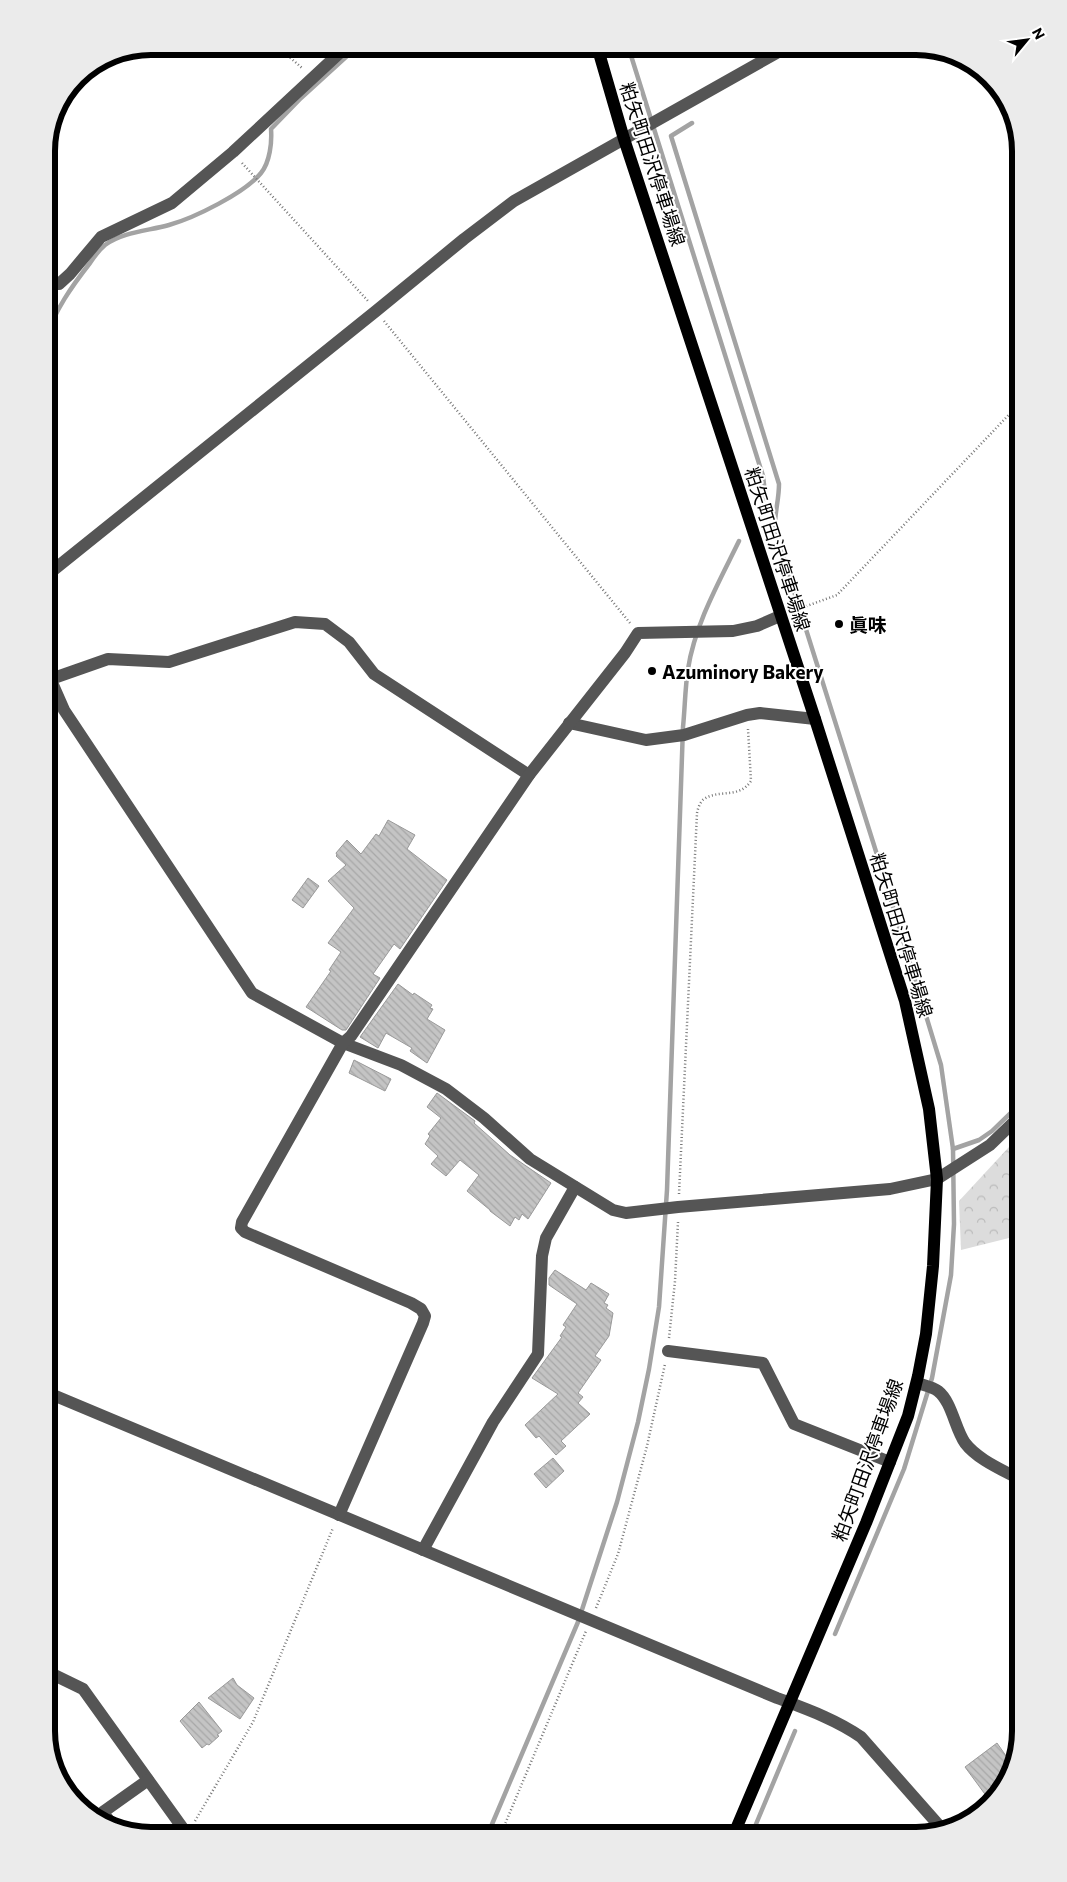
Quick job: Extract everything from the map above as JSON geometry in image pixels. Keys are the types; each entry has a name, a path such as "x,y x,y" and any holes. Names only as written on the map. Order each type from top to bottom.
{"main road":[{"name":"粕矢町田沢停車場線","path":"599,55 624,139 786,614 815,719 905,1001 930,1110 937,1179 933,1266 926,1334 917,1383 908,1416 737,1827"}],"street":[{"path":"55,284 59,284 70,274 101,237 172,203 233,152 337,55"},
{"path":"55,569 464,239 514,201 773,55"},
{"path":"339,1515 425,1316 421,1308 411,1302 245,1232 241,1228 242,1222 343,1043 351,1036 529,775 625,653 638,633 710,632 747,629 786,614"},
{"path":"55,670 108,659 169,662 296,622 325,624 350,642 374,674 529,775"},
{"path":"55,689 64,710 252,993 343,1043 401,1065 446,1089 484,1118 530,1159 614,1210 626,1213 890,1189 937,1179 990,1145 1012,1124"},
{"path":"569,723 646,740 673,737 747,715 760,713 815,719"},
{"path":"423,1550 493,1422 538,1354 542,1256 546,1238 575,1187"},
{"path":"668,1350 763,1363 794,1424 890,1462"},
{"path":"917,1383 938,1391 946,1400 956,1426 966,1444 988,1461 1012,1475"},
{"path":"55,1396 815,1712 861,1737 938,1824"},
{"path":"55,1675 84,1689 182,1827"},
{"path":"105,1815 103,1812 148,1780"}],"path":[{"path":"287,55 313,78"},
{"path":"253,174 376,311 638,633"},
{"path":"786,614 838,595 1012,411"},
{"path":"504,1827 618,1554 647,1446 668,1350 675,1281 697,813 704,799 740,791 748,786 751,780 747,715"},
{"path":"191,1827 253,1722 339,1515"}],"green space":[{"path":"1012,1144 1012,1237 961,1250 959,1201"}],"building":[{"path":"388,820 415,835 407,849 447,880 400,949 394,944 373,974 380,978 346,1030 342,1030 306,1007 331,971 329,970 341,952 328,943 354,908 328,881 346,865 336,856 336,853 347,840 361,854 376,834 379,836"},
{"path":"308,878 319,886 303,908 292,900"},
{"path":"398,984 432,1005 430,1008 433,1009 427,1019 445,1030 427,1063 410,1051 412,1048 386,1033 378,1048 360,1037"},
{"path":"354,1060 391,1079 385,1091 349,1073"},
{"path":"437,1093 475,1121 474,1123 510,1155 551,1183 528,1219 522,1214 519,1220 515,1217 510,1226 490,1211 467,1191 479,1175 460,1160 446,1176 431,1164 438,1156 425,1144 430,1136 428,1134 441,1118 427,1107"},
{"path":"555,1270 586,1290 591,1283 609,1294 604,1303 608,1305 606,1308 613,1313 609,1336 595,1356 601,1360 578,1393 583,1397 578,1403 590,1414 561,1441 566,1446 556,1455 539,1436 536,1438 525,1425 558,1394 532,1378 562,1337 560,1336 566,1327 563,1325 577,1304 549,1285 549,1278"},
{"path":"553,1458 564,1471 546,1488 534,1474"},
{"path":"233,1678 237,1685 254,1698 240,1719 208,1698"},
{"path":"199,1702 222,1731 209,1745 207,1744 202,1748 180,1721"},
{"path":"997,1743 1008,1759 999,1779 986,1796 965,1767"}],"waterway":[{"path":"55,316 77,280 105,245 120,237 169,225 192,217 218,204 253,181 261,173 268,158 271,146 271,129 301,98 348,55"},
{"path":"631,55 763,476 765,493 763,501"},
{"path":"692,123 671,136 779,484 775,531 941,1065 953,1149 954,1224 951,1275 932,1378 904,1469 835,1634"},
{"path":"491,1827 578,1622 617,1502 638,1422 649,1369 659,1307 667,1190 683,727 687,676 691,652 702,620 739,541"},
{"path":"953,1149 979,1140 992,1131 1012,1112"},
{"path":"755,1827 795,1731"}],"place":[{"name":"眞味","path":"839,624"},
{"name":"Azuminory Bakery","path":"652,671"}]}
